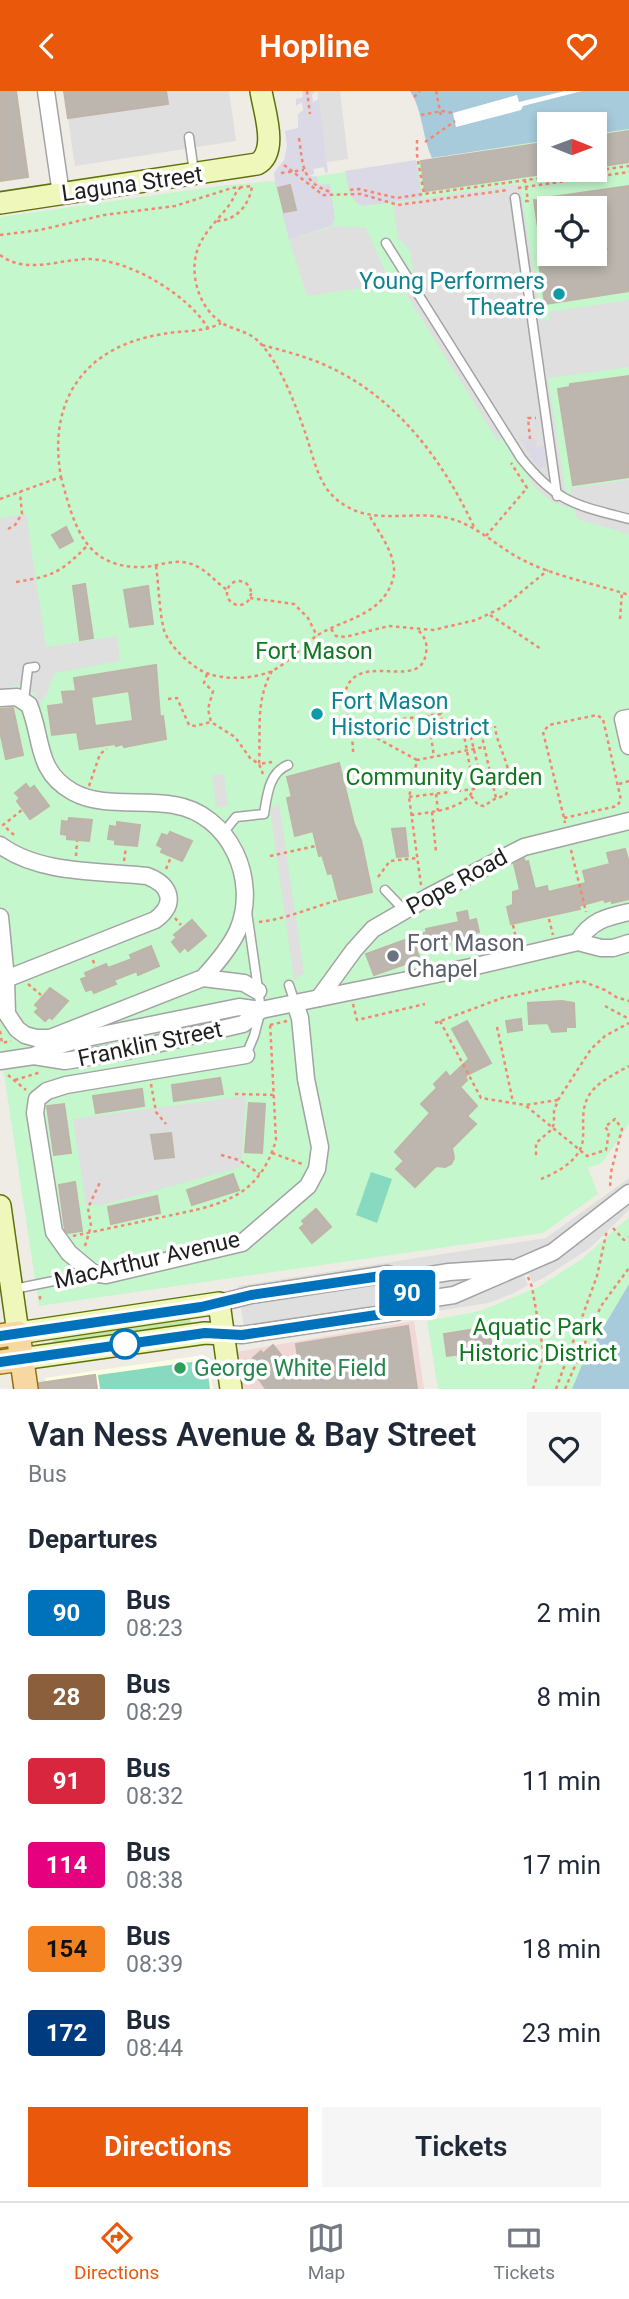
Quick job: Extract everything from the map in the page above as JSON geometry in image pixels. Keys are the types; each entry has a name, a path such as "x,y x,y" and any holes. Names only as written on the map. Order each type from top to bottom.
{"main road":[{"path":"9,1334 11,1361 26,1389"}],"street":[{"path":"46,91 61,194"},
{"name":"Laguna Street","path":"0,203 251,167 262,161 269,146 261,91"},
{"path":"0,698 9,696 24,700 32,711 45,764 58,781 73,792 87,797 174,805 206,818 223,833 238,860 246,895 238,930 203,978"},
{"path":"629,718 623,719 629,746"},
{"name":"Pope Road","path":"319,998 373,929 428,897 510,852 629,821"},
{"path":"0,845 13,855 46,865 147,876 159,881 167,890 169,901 166,912 155,920 6,979"},
{"name":"Franklin Street","path":"578,942 598,920 629,912"},
{"path":"0,917 6,979 5,1005 11,1023 25,1035 50,1038 203,978 244,982 258,991"},
{"name":"Franklin Street","path":"4,1068 34,1056 65,1061 126,1051 243,1024 265,1009 476,966 578,942 601,948 629,943"},
{"path":"295,1003 300,1018 306,1079 320,1147 317,1169"},
{"path":"93,1273 60,1242 51,1222 35,1113 37,1099 47,1091 66,1085 246,1055"},
{"name":"MacArthur Avenue","path":"93,1273 106,1275 242,1243 308,1186 317,1169"},
{"path":"11,1361 205,1333 242,1335 397,1312 408,1302 454,1295 553,1252 610,1220 629,1193"},
{"path":"0,1206 12,1289 9,1334 388,1275 405,1279 449,1272 523,1267"},
{"path":"405,1279 408,1302"},
{"path":"219,1303 231,1389"}],"lane":[{"path":"189,137 195,175"},
{"path":"515,198 557,495"},
{"path":"386,243 522,458 544,485 575,504 629,519"},
{"path":"24,700 28,668 35,667"},
{"path":"223,833 236,817 264,814 269,787 281,768 288,765"},
{"path":"385,890 405,911"},
{"path":"246,895 258,991 265,1009 246,1055"},
{"path":"289,985 295,1003"},
{"name":"MacArthur Avenue","path":"12,1289 93,1273"}],"path":[{"path":"307,91 310,114"},
{"path":"414,97 420,91"},
{"path":"436,91 441,113"},
{"path":"421,115 453,113"},
{"path":"425,142 455,121"},
{"path":"299,138 305,176 331,192"},
{"path":"418,140 417,155 424,194"},
{"path":"284,165 323,195 361,194 389,204 403,205 629,172"},
{"path":"350,190 359,189 397,198 629,166"},
{"path":"281,173 304,170"},
{"path":"0,235 40,230 104,215 175,206 252,186 243,210 224,221 215,221"},
{"path":"241,187 209,227 198,246 195,280 204,303 221,323 247,333 262,345 289,391 325,487 345,506 369,515 442,517 486,535 518,558 629,595"},
{"path":"0,255 10,262 24,265 91,259 119,265 170,290 197,312 208,328"},
{"path":"221,323 208,328 149,336 114,348 95,361 74,386 61,416 58,447 61,477 72,516 87,546 104,559 133,567 186,562 205,571 227,590 228,598 234,604 242,604 250,598 294,604 308,618 317,636"},
{"path":"262,345 320,363 360,384 397,413 436,457 476,530"},
{"path":"486,535 512,509 527,488 510,464"},
{"path":"0,499 61,477"},
{"path":"8,529 15,525 22,514 20,492"},
{"path":"269,787 259,764 260,702 265,683 273,670 317,636 370,610 378,603 392,580 394,569 389,553 369,515"},
{"path":"16,582 50,576 70,563 87,546"},
{"path":"156,566 164,629 175,649 207,674 251,676 273,670"},
{"path":"331,629 336,636 345,637 389,626 433,630 476,620 490,615 527,589 548,570"},
{"path":"227,590 234,582 241,581 250,588 250,598"},
{"path":"621,619 622,592"},
{"path":"490,615 541,649"},
{"path":"354,751 345,704 348,685 363,673 384,670 407,672 422,665 426,645 424,637 417,629"},
{"path":"207,674 204,683 213,691 208,709 211,722"},
{"path":"167,699 177,698 189,725 211,722 231,733 250,758 259,764"},
{"path":"411,815 432,813 463,802 471,796 474,789 466,752 461,724 443,726 441,714 394,720 394,724 373,730 373,736 416,760 466,752 484,747"},
{"path":"428,715 434,757"},
{"path":"564,818 617,806 621,800 601,717 593,715 549,725 543,732 588,921"},
{"path":"466,716 478,767"},
{"path":"478,719 496,798"},
{"path":"471,796 482,806 505,796 509,789 507,764 499,750 495,726"},
{"path":"87,797 96,763 100,754 107,749"},
{"path":"416,760 409,797 420,883 428,897"},
{"path":"618,784 629,781"},
{"path":"409,797 474,789"},
{"path":"436,794 438,811"},
{"path":"17,838 3,825 22,810"},
{"path":"432,813 436,852"},
{"path":"65,855 76,856 77,841"},
{"path":"270,856 316,846"},
{"path":"126,847 124,862 135,861"},
{"path":"165,871 171,857"},
{"path":"378,877 390,861 417,858"},
{"path":"158,865 173,875"},
{"path":"249,923 286,919 302,910 339,900"},
{"path":"170,919 176,911"},
{"path":"549,919 553,936 562,931"},
{"path":"513,925 518,947"},
{"path":"27,981 41,995"},
{"path":"558,1100 526,1105 481,1098 437,1022 502,998 582,981 629,1000"},
{"path":"353,1004 357,1020 425,1004"},
{"path":"536,1155 536,1143 552,1128 558,1100 591,1049 605,1036 629,1021 605,1006"},
{"path":"60,1242 65,1238 90,1232 219,1205 243,1192 260,1174 272,1153 276,1127 265,1009"},
{"path":"497,1027 513,1103"},
{"path":"0,1031 2,1042"},
{"path":"541,1179 567,1165 578,1151 583,1140 582,1116 589,1095 629,1066"},
{"path":"4,1068 37,1099"},
{"path":"149,1070 156,1112 166,1124"},
{"path":"235,1094 275,1095"},
{"path":"526,1105 587,1156 607,1150 609,1132 605,1127 615,1119 622,1129 611,1172 610,1188"},
{"path":"272,1153 317,1169"},
{"path":"221,1155 239,1160 260,1174"},
{"path":"79,1261 90,1232 88,1208 101,1180"},
{"path":"610,1220 624,1240 628,1237"},
{"path":"556,1389 597,1276 610,1220"},
{"path":"565,1389 601,1305 629,1268"},
{"path":"532,1287 544,1355 533,1389"}],"shaded area":[{"path":"166,91 229,91 236,141 75,166 68,118 167,104"},
{"path":"302,91 316,91 312,95 313,102 319,99 328,172 325,173 324,167 314,169 314,174 309,176 317,177 319,185 330,184 335,219 331,226 289,239 282,213 295,210 290,186 276,188 274,173 284,160 287,146 285,131 298,128 298,114 303,110 302,102 296,106 296,99 303,97"},
{"path":"317,91 340,91 348,159 327,162"},
{"path":"416,160 422,198 363,206 350,194 345,171"},
{"path":"520,184 541,321 550,320 549,312 629,300 629,367 548,378 568,508 553,502 537,490 503,439 498,441 398,281 413,272 410,251 398,238 393,203"},
{"path":"336,226 366,228 386,273 388,284 307,296 289,239"},
{"path":"535,438 536,448 544,446 547,465 542,468 538,468 521,440"},
{"path":"629,480 629,534 577,519 570,488"},
{"path":"26,514 46,647 117,636 120,661 54,673 48,692 37,708 35,693 20,685 0,689 0,518"},
{"path":"224,774 228,806 216,808 212,775"},
{"path":"279,803 304,973 294,980 270,810"},
{"path":"246,1096 241,1167 102,1205 86,1205 73,1119"},
{"path":"629,1178 629,1210 590,1248 533,1283 529,1274 524,1276 528,1285 512,1294 488,1303 246,1341 238,1286 546,1238"},
{"path":"414,1321 424,1389 242,1389 236,1352"},
{"name":"George White Field","path":"204,1355 208,1358 213,1389 47,1389 45,1378"}],"green space":[{"name":"Fort Mason","path":"629,129 629,1124 602,1163 588,1168 598,1194 543,1233 39,1306 0,1048 0,217 226,185 347,172 537,142 537,182 607,182 607,132"},
{"path":"371,1172 392,1179 377,1223 356,1215"},
{"name":"Aquatic Park Historic District","path":"629,1217 629,1284 584,1360 572,1389 438,1389 427,1321 480,1311 538,1287 582,1259"},
{"path":"190,1319 191,1323 53,1343 52,1337"},
{"name":"George White Field","path":"206,1360 210,1389 100,1389 98,1375"}],"water":[{"path":"410,91 629,91 629,129 607,132 607,112 537,112 537,142 432,158"},
{"path":"629,1284 629,1389 572,1389 584,1360"}],"pier":[{"path":"565,91 582,91 456,127 453,113 517,95 519,102"}],"building":[{"path":"0,91 16,91 28,177 0,181"},
{"path":"64,91 166,91 168,104 68,118"},
{"path":"629,131 629,162 607,165 607,134"},
{"path":"537,144 537,175 425,191 421,161"},
{"path":"290,185 296,210 284,212 278,188"},
{"path":"629,186 629,291 545,304 540,266 607,266 607,196 558,196"},
{"path":"629,376 629,477 573,485 558,389 570,387 570,384"},
{"path":"66,527 73,541 60,548 52,535"},
{"path":"85,584 93,638 80,640 73,586"},
{"path":"148,586 153,624 130,627 124,590"},
{"path":"156,665 160,717 163,716 166,739 124,747 123,744 115,744 80,749 77,732 52,735 48,706 64,704 62,692 76,691 74,678","holes":["129,691 133,721 95,726 91,697"]},
{"path":"13,708 23,755 6,759 0,731 0,709"},
{"path":"339,763 354,824 361,840 372,892 339,900 332,873 328,874 322,855 319,856 313,831 295,836 287,798 292,797 287,777"},
{"path":"26,784 30,789 34,786 49,806 30,819 17,801 20,798 15,793"},
{"path":"69,818 92,820 89,841 67,839 67,835 61,834 62,821 68,822"},
{"path":"117,822 140,825 137,846 115,844 115,840 108,839 110,826 117,827"},
{"path":"405,828 408,856 397,857 392,829"},
{"path":"170,832 192,841 182,861 161,852 163,848 157,845 162,834 168,836"},
{"path":"625,849 629,863 629,899 612,903 612,900 605,902 604,899 579,906 580,909 511,924 507,907 513,905 513,892 520,890 514,864 524,859 525,862 528,861 535,889 547,886 548,892 586,883 583,871 610,864 607,853"},
{"path":"467,911 469,921 476,919 479,932 416,949 420,959 374,975 366,954 427,932 426,929 459,922 457,913"},
{"path":"192,920 206,936 188,951 185,947 180,952 172,942 177,937 174,935"},
{"path":"151,946 159,966 138,975 137,971 114,980 116,984 94,993 92,989 86,991 81,979 87,977 85,973 106,964 108,968 132,959 130,955"},
{"path":"50,988 68,1001 52,1019 49,1017 45,1021 35,1012 39,1008 35,1005"},
{"path":"528,1003 574,1003 575,1027 552,1032 548,1023 529,1024"},
{"path":"521,1019 522,1030 508,1032 506,1021"},
{"path":"467,1021 491,1063 465,1076 467,1080 460,1087 477,1106 467,1116 476,1124 452,1148 454,1158 451,1164 445,1167 436,1166 415,1187 396,1169 404,1161 395,1152 430,1113 421,1104 437,1088 434,1084 446,1072 450,1077 469,1059 452,1029"},
{"path":"220,1078 223,1094 174,1101 172,1085"},
{"path":"142,1089 144,1106 96,1113 93,1096"},
{"path":"249,1103 265,1104 262,1153 245,1152"},
{"path":"64,1104 71,1153 54,1155 47,1106"},
{"path":"171,1133 174,1157 155,1159 151,1135"},
{"path":"233,1174 239,1190 192,1205 187,1190"},
{"path":"75,1182 82,1231 68,1233 65,1230 59,1185"},
{"path":"157,1196 160,1213 111,1224 108,1207"},
{"path":"316,1209 331,1227 312,1243 300,1228 305,1224 302,1221"},
{"path":"408,1326 417,1389 266,1389 250,1366 256,1361 253,1358 273,1345 301,1380 296,1344"},
{"path":"489,1327 492,1350 447,1356 444,1334"},
{"path":"95,1375 97,1389 40,1389 39,1383"}],"bus line":[{"name":"90","path":"0,1336 201,1307 251,1295 388,1275 405,1279 408,1302 397,1312 242,1335 205,1333 0,1362"}],"place":[{"name":"Young Performers Theatre","path":"559,294"},
{"name":"Fort Mason Historic District","path":"317,714"},
{"name":"Fort Mason Chapel","path":"393,956"},
{"name":"George White Field","path":"180,1368"}],"park label":[{"name":"Community Garden","path":"444,777"}]}
